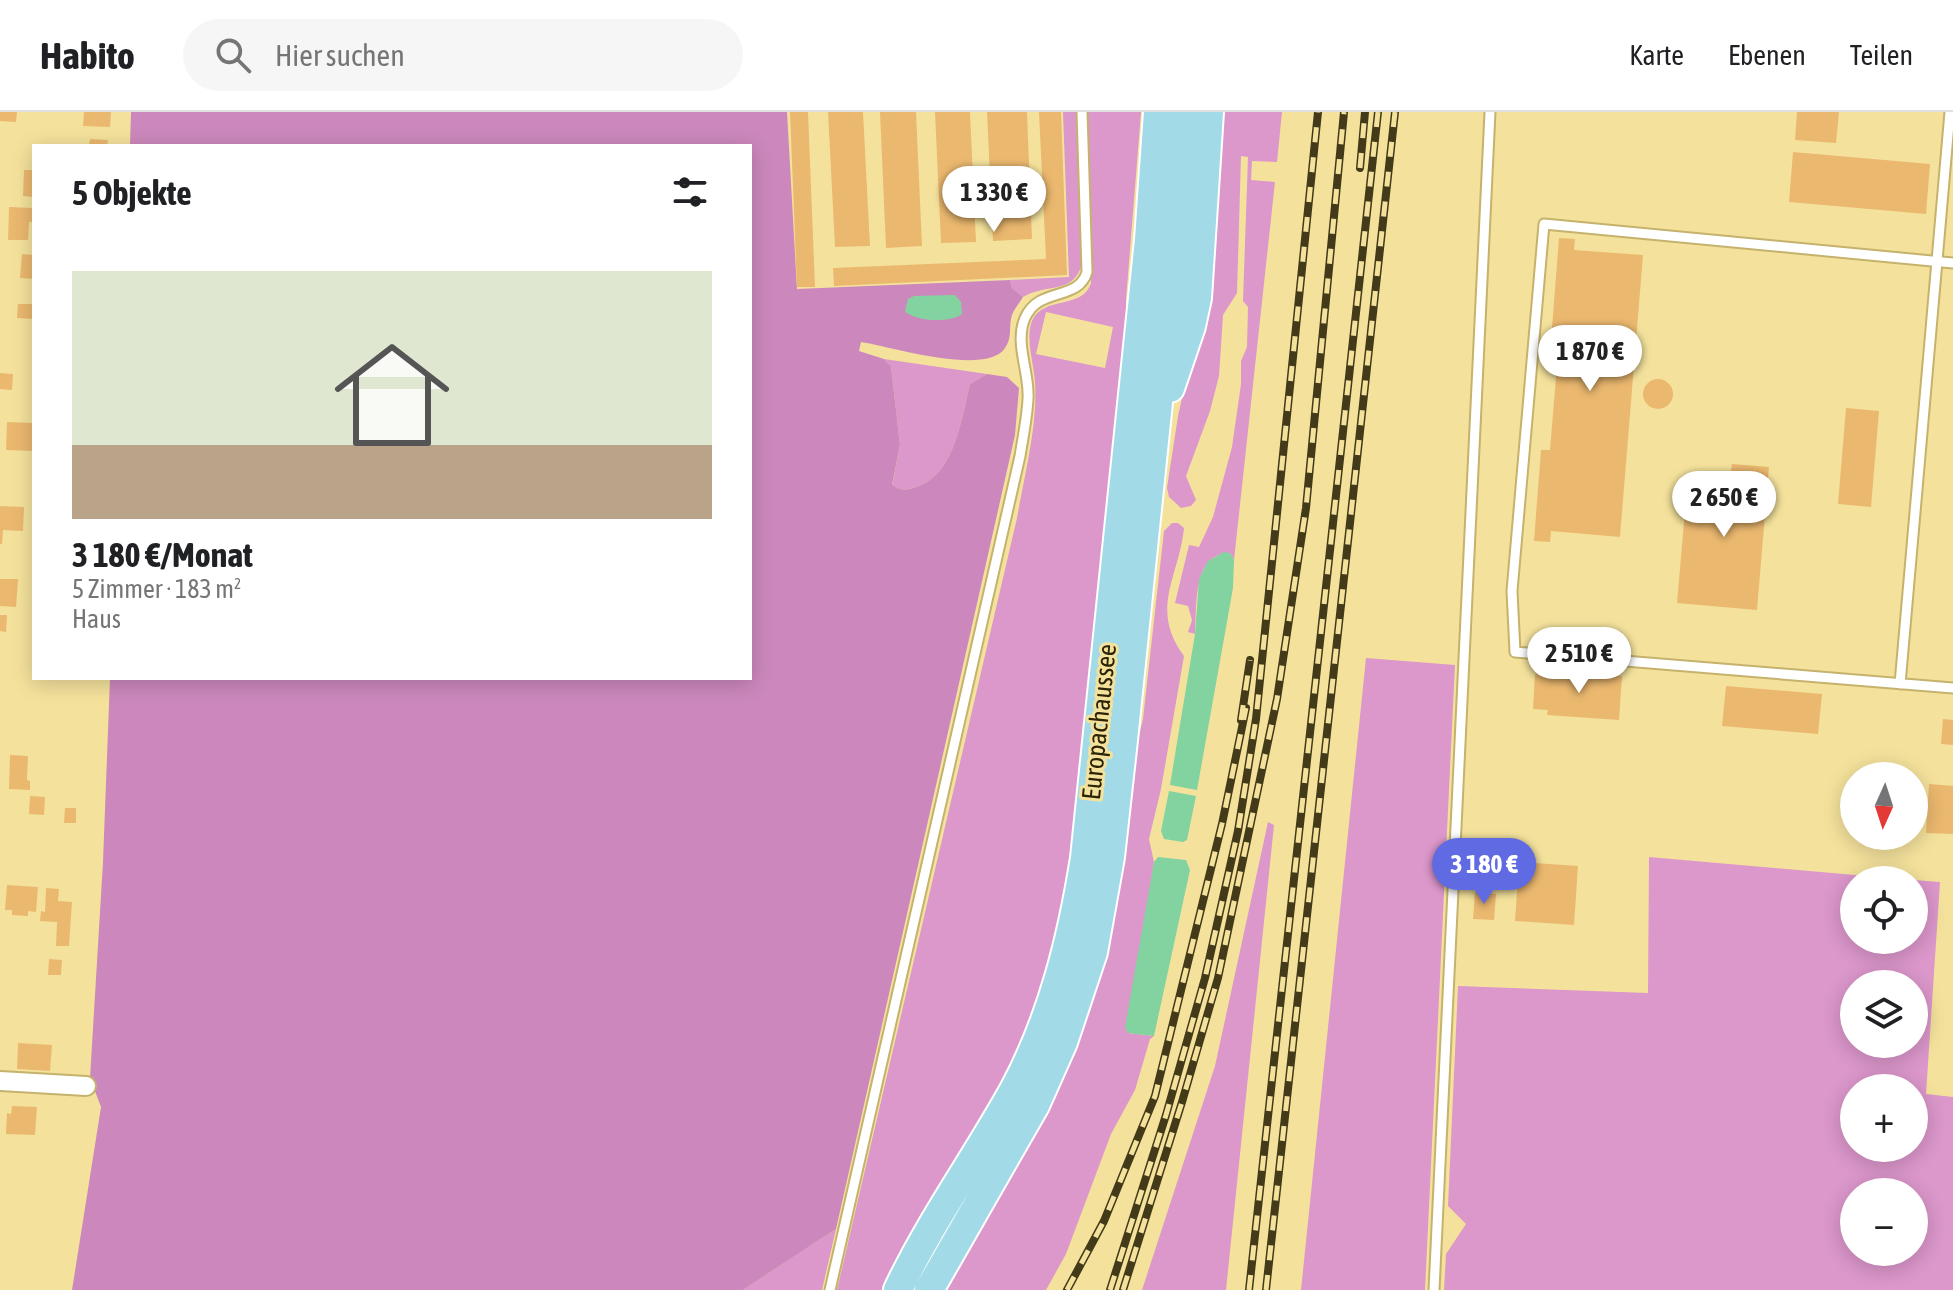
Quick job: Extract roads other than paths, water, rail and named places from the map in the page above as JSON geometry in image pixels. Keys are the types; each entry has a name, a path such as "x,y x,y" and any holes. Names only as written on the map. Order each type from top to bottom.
{"main road":[{"name":"Europachaussee","path":"898,1290 1015,1086 1051,1003 1071,938 1087,842 1149,240 1158,112"},
{"name":"Europachaussee","path":"929,1290 1035,1105 1074,1013 1093,952 1110,857 1176,229 1183,112"},
{"path":"1153,438 1191,326 1197,298 1209,112"}],"street":[{"path":"0,1081 86,1086"}],"lane":[{"path":"830,1290 1020,456 1028,397 1022,339 1025,318 1037,301 1075,289 1084,282 1087,272 1082,112"},
{"path":"1434,1290 1490,112"},
{"path":"1900,684 1950,112"},
{"path":"1953,263 1544,224 1512,591 1515,652 1953,688"}],"railway":[{"path":"1110,1290 1166,1115 1205,978 1238,831 1256,719 1318,112"},
{"path":"1123,1290 1218,978 1277,699 1306,508 1344,112"},
{"path":"1360,168 1365,112"},
{"path":"1249,1290 1378,112"},
{"path":"1266,1290 1395,112"},
{"path":"1241,720 1250,660"},
{"path":"1067,1290 1104,1221 1155,1096 1222,824 1246,708"}]}
